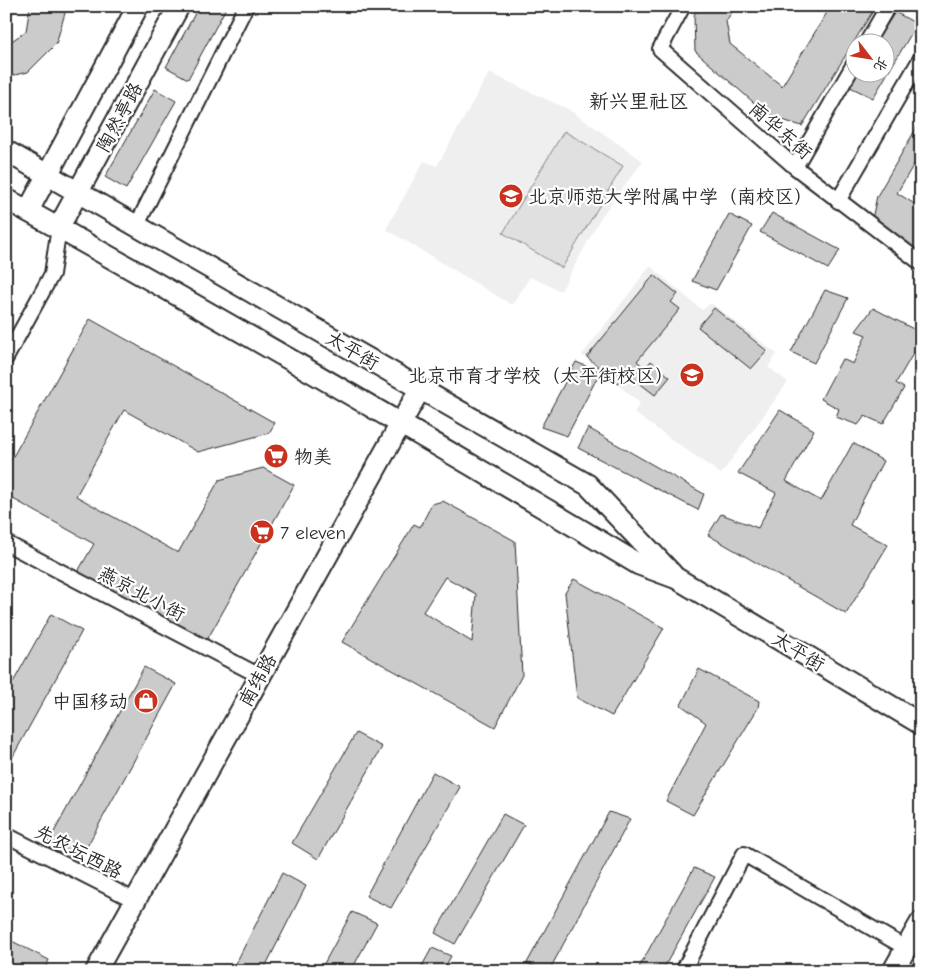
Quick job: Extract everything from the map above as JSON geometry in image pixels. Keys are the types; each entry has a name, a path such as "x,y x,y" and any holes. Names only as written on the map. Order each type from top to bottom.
{"main road":[{"name":"陶然亭路","path":"28,211 138,6"},
{"name":"陶然亭路","path":"59,228 179,6"},
{"name":"太平街","path":"6,151 420,390 588,484 676,578"},
{"name":"太平街","path":"6,199 401,424 638,564 676,578 921,724"},
{"name":"南纬路","path":"96,971 420,390"},
{"path":"893,971 921,922"}],"street":[{"path":"137,225 246,6"},
{"name":"南华东街","path":"683,6 660,48 795,168 921,263"},
{"path":"873,32 888,6"},
{"path":"838,201 921,58"},
{"path":"795,168 844,82"},
{"path":"6,358 52,274 59,228"},
{"name":"燕京北小街","path":"6,543 260,676"},
{"name":"先农坛西路","path":"6,835 134,900"},
{"path":"683,971 744,854 906,948"}],"shaded area":[{"name":"北京师范大学附属中学（南校区）","path":"489,73 568,109 643,161 601,217 561,291 530,277 512,305 386,229 424,161 437,166"},
{"path":"564,131 623,166 562,268 503,233"},
{"name":"北京市育才学校（太平街校区）","path":"650,266 702,310 711,303 777,354 768,367 788,382 721,474 634,413 640,403 582,355"}],"building":[{"path":"30,6 67,6 56,44 28,72 6,77 6,45 26,31"},
{"path":"199,6 227,6 188,79 166,67"},
{"path":"699,6 736,6 726,21 730,44 782,86 831,6 876,6 860,32 844,32 844,58 802,126 769,116 695,51 694,15"},
{"path":"895,12 917,24 894,63 894,32 882,32"},
{"path":"851,82 883,82 873,98 848,86"},
{"path":"155,89 176,101 126,189 105,177"},
{"path":"921,120 921,152 897,193 921,208 921,254 872,219 877,196"},
{"path":"772,213 840,250 828,269 760,232"},
{"path":"729,214 752,226 716,290 692,281"},
{"path":"654,275 678,294 671,302 680,309 637,361 645,368 651,361 670,377 655,395 629,375 617,383 587,357"},
{"path":"825,290 848,298 814,363 791,352"},
{"path":"714,308 767,351 751,369 698,327"},
{"path":"873,308 921,333 921,355 914,352 896,383 904,388 883,424 865,416 858,425 836,417 839,409 821,399 842,359 853,364 866,335 856,331"},
{"path":"90,319 275,423 269,433 198,452 124,410 76,496 178,553 219,480 263,468 294,485 207,640 171,620 169,624 77,573 94,544 6,495 6,469"},
{"path":"576,362 600,372 567,436 541,427"},
{"path":"780,410 814,430 786,481 821,501 853,443 883,461 850,525 888,545 846,614 708,535 721,514 758,528 776,493 738,473"},
{"path":"588,428 704,494 698,510 578,448"},
{"path":"443,501 515,541 522,675 495,727 342,642 414,524 420,527 432,504","holes":["445,577 476,594 472,642 423,612"]},
{"path":"574,579 664,628 612,716 577,698 565,593"},
{"path":"51,614 82,631 6,769 6,695"},
{"path":"144,667 176,684 79,861 48,843"},
{"path":"699,669 759,701 758,708 693,815 666,801 706,723 681,705"},
{"path":"356,733 382,747 318,859 292,843"},
{"path":"433,772 460,787 391,908 366,896"},
{"path":"609,812 630,819 549,971 543,971 527,963"},
{"path":"503,814 524,825 455,944 435,933"},
{"path":"694,868 715,877 662,971 637,971"},
{"path":"282,873 306,886 263,971 240,971 234,967"},
{"path":"352,912 377,923 351,971 320,971"},
{"path":"6,938 49,960 44,971 6,971"},
{"path":"432,948 451,956 443,971 419,971"}],"place":[{"name":"北京师范大学附属中学（南校区）","path":"511,196"},
{"name":"北京市育才学校（太平街校区）","path":"692,375"},
{"name":"物美","path":"276,456"},
{"name":"7 eleven","path":"262,532"},
{"name":"中国移动","path":"146,701"}],"district":[{"name":"新兴里社区","path":"639,101"}]}
